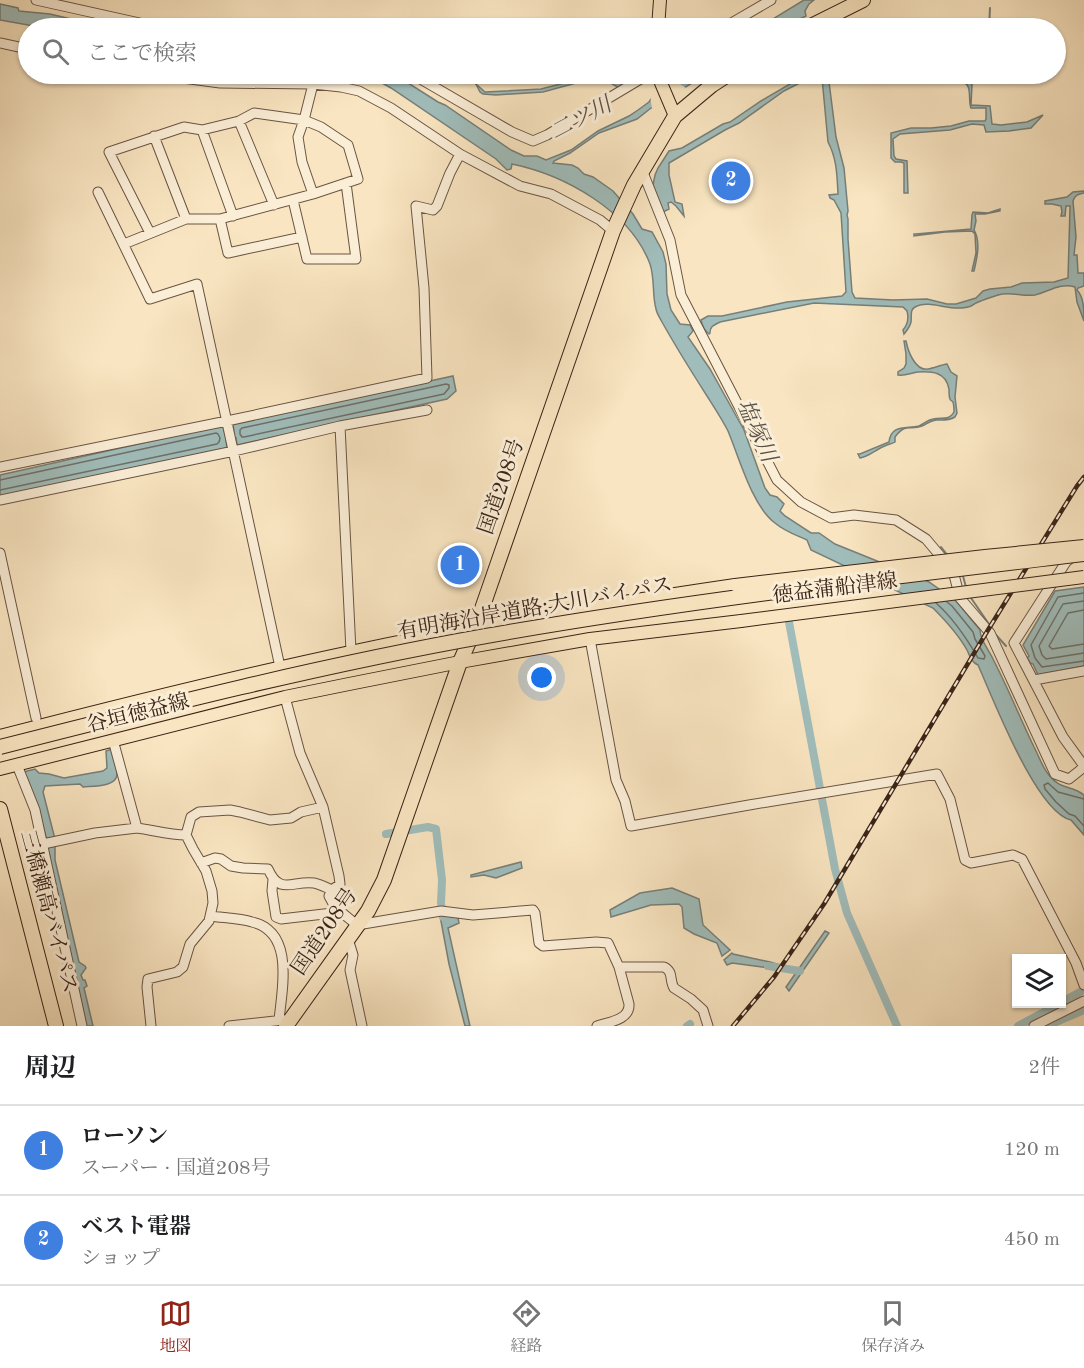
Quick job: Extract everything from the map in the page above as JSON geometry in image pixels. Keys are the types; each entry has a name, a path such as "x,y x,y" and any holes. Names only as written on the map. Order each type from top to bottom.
{"highway":[{"path":"827,18 862,0"},
{"name":"国道208号","path":"285,1022 348,939 368,910 384,880 460,662 476,627 613,231 642,170 675,116 714,84"},
{"name":"有明海沿岸道路;大川バイパス","path":"0,747 333,666 495,634 722,599 1084,554"},
{"name":"三橋瀬高バイパス","path":"0,809 56,1026"}],"main road":[{"path":"659,18 660,0"},
{"path":"661,84 675,116"},
{"name":"徳益蒲船津線","path":"476,627 735,585 1084,546"},
{"name":"徳益蒲船津線","path":"460,662 590,639 1084,577"},
{"path":"590,639 605,605"},
{"name":"谷垣徳益線","path":"0,736 279,667 476,627"},
{"path":"349,684 351,651"},
{"name":"谷垣徳益線","path":"0,769 285,697 460,662"},
{"path":"279,667 285,697"}],"street":[{"path":"36,0 117,18"},
{"path":"740,18 771,0"},
{"path":"0,43 18,47"},
{"path":"313,194 302,162 298,137 313,84 359,91 391,108 460,154 520,186 551,194 600,220 613,231"},
{"path":"429,84 512,132 533,141 638,84"},
{"path":"124,244 186,219 220,219 233,216 358,179 348,145 321,127 304,120 254,113 239,120 202,130 184,127 109,152 150,233"},
{"path":"239,120 274,205"},
{"path":"202,130 233,216"},
{"path":"154,136 186,219"},
{"path":"0,466 427,378 424,288 416,206 433,210 437,206 460,154"},
{"path":"642,170 670,240 681,295 777,480 801,502 831,518 854,514 896,520 926,538 953,572 960,598 990,633 1055,774 1069,779 1084,766 1063,737 1014,644 1066,562 1084,546"},
{"path":"293,200 307,259 356,259 346,183"},
{"path":"98,192 150,300 197,284 279,667"},
{"path":"220,219 228,253 302,237"},
{"path":"0,500 234,451 340,426 427,410"},
{"path":"340,426 351,651"},
{"path":"0,553 36,718"},
{"path":"590,639 616,780 626,801 631,826 938,774 950,798 965,860 971,863 1013,855 1022,859 1076,963 1084,985"},
{"path":"1034,680 1084,671"},
{"path":"285,697 300,753 323,807 340,884 332,890 330,896 335,907 357,925 441,911 473,915 533,910 539,943 543,946 608,943 619,967 630,1010 621,1018 597,1026"},
{"path":"113,740 136,828"},
{"path":"17,765 35,810 82,1026"},
{"path":"151,1026 148,979 177,972 183,968 190,944 209,921 213,903 206,871 186,835 191,817 200,812 230,810 270,820 291,818 301,812 323,807"},
{"path":"43,844 95,833 136,828 172,835 186,835"},
{"path":"201,863 214,858 221,859 231,866 268,869 273,879 272,891 276,917 270,932"},
{"path":"273,879 284,885 314,883 332,890"},
{"path":"276,917 280,919 341,912"},
{"path":"210,916 254,922 270,932 282,951 285,1022 229,1026"},
{"path":"348,939 352,955 350,970 362,1026"},
{"path":"619,967 669,969 674,988 703,1010 708,1026"},
{"path":"1034,1026 1084,1001"}],"water":[{"path":"804,0 814,0 805,11 806,16 802,18 774,18"},
{"path":"0,4 18,8 19,11 67,18 18,18 18,23 0,20"},
{"name":"塩塚川","path":"384,84 410,84 511,150 524,156 537,156 546,160 571,150 598,131 629,116 649,102 661,84 691,84 637,119 599,133 553,163 572,165 584,174 593,177 613,191 633,214 642,229 652,232 663,252 666,264 667,294 671,310 680,324 690,325 693,331 688,337 710,369 744,430 765,488 770,495 777,497 784,504 780,511 811,533 819,533 835,544 929,582 956,601 980,630 983,641 1044,769 1057,783 1084,795 1084,835 1071,820 1058,812 1044,797 1030,776 978,665 972,661 956,633 933,608 811,550 807,540 782,528 767,515 753,493 726,427 658,314 650,264 641,245 627,228 612,212 574,186 532,169 512,164 511,169 507,170 496,159"},
{"path":"476,84 485,92 541,89 560,84 572,84 543,92 496,95 483,94"},
{"path":"612,84 626,84 619,88"},
{"path":"790,84 798,84 739,123 669,163 669,175 675,202 682,204 684,216 671,202 668,203 669,209 663,212 653,185 658,168 669,151 682,148 730,122"},
{"path":"823,84 829,84 836,137 844,168 852,292 855,298 927,299 956,304 976,298 983,291 990,289 1011,287 1022,283 1054,282 1068,278 1070,206 1066,206 1065,216 1061,216 1061,206 1045,204 1045,201 1084,191 1078,194 1073,201 1076,237 1074,255 1077,255 1078,273 1084,273 1084,286 1077,290 1082,300 1084,321 1077,302 1075,287 1065,286 1035,295 1003,294 970,307 955,308 928,304 917,306 912,311 911,324 904,334 903,330 908,316 903,307 814,303 720,322 712,327 709,334 701,320 708,316 722,316 787,302 842,296 846,292 841,213 829,195 838,194 836,167 828,142"},
{"path":"972,84 971,105 990,106 992,124 1027,122 1043,115 1031,128 1009,131 986,132 984,125 972,124 950,130 900,134 893,139 894,156 896,159 907,161 908,193 904,193 904,163 895,162 891,158 891,133 911,128 931,128 969,121 985,121 986,108 971,108 967,85"},
{"path":"1000,209 1000,211 985,214 975,214 974,230 978,245 974,271 972,271 976,253 975,234 972,231 914,236 914,234 971,229 973,212 988,213"},
{"path":"904,341 919,367 928,369 947,364 951,372 957,376 955,397 957,413 950,419 934,420 922,426 902,430 895,437 895,442 860,458 858,454 889,442 890,436 896,430 919,426 933,419 948,418 954,412 947,383 942,376 928,372 898,375 906,364"},
{"path":"453,376 456,391 447,399 237,445 236,438 226,440 227,448 0,496 0,475 223,425 225,434 234,432 233,424"},
{"path":"1084,587 1084,666 1038,675 1027,658 1029,656 1023,645 1055,591"},
{"path":"112,749 117,774 109,784 83,787 80,784 45,786 43,792 55,839 55,860 79,962 86,968 81,975 87,986 84,988 93,1026 85,1026 48,860 47,840 23,772 35,769 39,773 64,778 103,771 107,768 106,751"},
{"path":"521,862 522,868 496,878 484,875 471,877 471,875"},
{"path":"672,888 699,899 703,925 730,950 722,956 717,943 684,928 682,907 679,904 651,905 611,917 610,910 640,893"},
{"path":"440,916 458,918 459,923 448,928 470,1026 465,1026 449,964"},
{"path":"825,931 829,933 789,991 786,987"},
{"path":"732,953 780,965 778,969 732,963 727,965 724,960"}],"pier":[{"path":"657,84 680,84 686,88 652,109 650,95"}],"waterway":[{"path":"990,8 990,18"},
{"path":"941,547 949,557"},
{"path":"961,573 966,587"},
{"path":"969,595 993,630"},
{"path":"789,622 835,869 847,913 897,1026"},
{"path":"996,635 1006,646"},
{"path":"386,834 428,827 436,829 442,880 443,917"},
{"path":"768,966 800,971"},
{"path":"1066,1000 1080,992"},
{"path":"1018,1026 1052,1008"},
{"path":"1047,1026 1084,1010"}],"railway":[{"path":"733,1026 774,977 824,904 988,630 1084,477"}],"place":[{"name":"ベスト電器","path":"731,181"},
{"name":"ローソン","path":"460,565"}],"water label":[{"name":"二ツ川","path":"581,119"}]}
